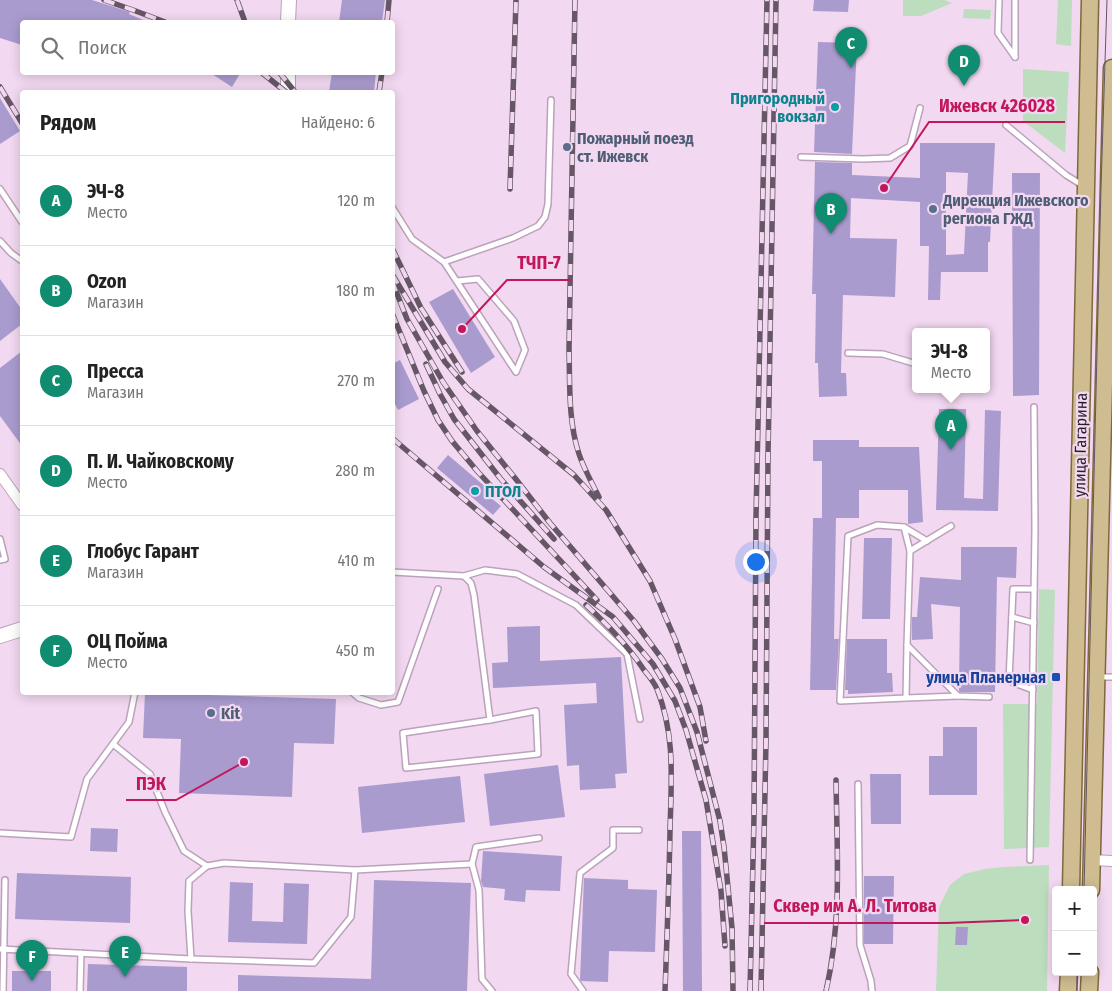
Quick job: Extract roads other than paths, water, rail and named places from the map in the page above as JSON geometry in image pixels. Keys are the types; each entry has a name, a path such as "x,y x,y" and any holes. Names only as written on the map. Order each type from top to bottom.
{"main road":[{"path":"288,20 289,0"},
{"name":"улица Гагарина","path":"1071,886 1090,0"},
{"name":"улица Гагарина","path":"1091,886 1104,677 1112,68"},
{"path":"288,75 288,90"},
{"path":"0,636 20,630"},
{"path":"1071,860 1092,860"},
{"path":"1068,991 1069,976"},
{"path":"1089,991 1090,976"}],"street":[{"path":"0,474 20,502"},
{"path":"1092,860 1112,861"}],"lane":[{"path":"999,0 998,33 1015,57 1015,0"},
{"path":"444,262 513,238 538,226 546,217 552,100"},
{"path":"802,157 890,158 910,146 920,108"},
{"path":"1006,125 1066,175 1086,188"},
{"path":"0,189 20,219"},
{"path":"395,212 412,239 444,262 456,281 516,372 525,350 514,321 478,279 456,281"},
{"path":"0,241 11,253 20,259"},
{"path":"848,353 883,354 912,363"},
{"path":"1030,860 1034,623 1034,407"},
{"path":"927,541 904,527 877,525 848,536 840,701 958,696 989,697"},
{"path":"910,551 951,526"},
{"path":"904,527 910,551 906,698"},
{"path":"0,538 5,559 0,560"},
{"path":"395,572 464,576 485,570 517,574 576,605 627,654 640,719"},
{"path":"464,576 471,583 474,595 490,720"},
{"path":"356,695 359,698 381,704 398,702 438,589"},
{"path":"1033,690 1009,681 1013,589 1034,589"},
{"path":"1012,616 1034,623"},
{"path":"907,645 958,696"},
{"path":"0,833 71,837 86,779 129,722 134,695"},
{"path":"536,711 538,754 406,768 403,733 490,720 536,711"},
{"path":"113,744 150,774 184,851 207,866"},
{"path":"858,784 860,945 871,981 872,991"},
{"path":"583,991 571,974 580,873 613,848 613,830 639,830"},
{"path":"492,991 482,979 479,890 472,864 476,847 539,838"},
{"path":"191,959 188,912 189,881 207,866 224,862 355,870 472,864"},
{"path":"2,949 191,959 314,963 351,917 355,870"},
{"path":"3,991 2,949 6,880"},
{"path":"80,991 81,954"}],"tram line":[{"path":"1084,886 1107,0"},
{"path":"1077,976 1077,991"}],"railway":[{"path":"104,0 160,20"},
{"path":"237,0 244,20"},
{"path":"387,20 389,0"},
{"path":"510,189 516,0"},
{"path":"575,0 569,349 570,402 575,441 586,471 599,497"},
{"path":"750,991 754,816 756,517 767,0"},
{"path":"761,991 776,0"},
{"path":"265,75 284,90"},
{"path":"281,75 293,90"},
{"path":"379,90 382,75"},
{"path":"0,87 20,120"},
{"path":"395,254 421,308 462,372"},
{"path":"395,279 445,362 468,389 574,475 606,510 650,581 675,639 700,707 706,741"},
{"path":"395,289 407,319 443,382 477,431 550,523 634,621 662,659 680,688 697,732 720,821 732,928 733,991"},
{"path":"395,320 424,391 438,420 452,441 478,472 597,600"},
{"path":"426,364 454,419 500,478 554,539"},
{"path":"395,441 544,567 613,617 653,664 675,701 686,730 706,800 721,891 725,946"},
{"path":"586,605 610,628 653,681 663,707 667,725 670,742 671,777 665,991"},
{"path":"826,991 831,965 836,913 836,780"}],"place":[{"name":"Пресса","path":"851,68"},
{"name":"П. И. Чайковскому","path":"964,86"},
{"name":"Пригородный вокзал","path":"835,107"},
{"name":"Пожарный поезд ст. Ижевск","path":"567,147"},
{"name":"Ижевск 426028","path":"884,188"},
{"name":"Дирекция Ижевского региона ГЖД","path":"933,209"},
{"name":"Ozon","path":"831,234"},
{"name":"ТЧП-7","path":"462,329"},
{"name":"ЭЧ-8","path":"951,450"},
{"name":"ПТОЛ","path":"475,491"},
{"name":"улица Планерная","path":"1056,677"},
{"name":"Kit","path":"211,713"},
{"name":"ПЭК","path":"244,762"},
{"name":"Сквер им А. Л. Титова","path":"1025,920"},
{"name":"Глобус Гарант","path":"125,977"},
{"name":"ОЦ Пойма","path":"32,981"}]}
